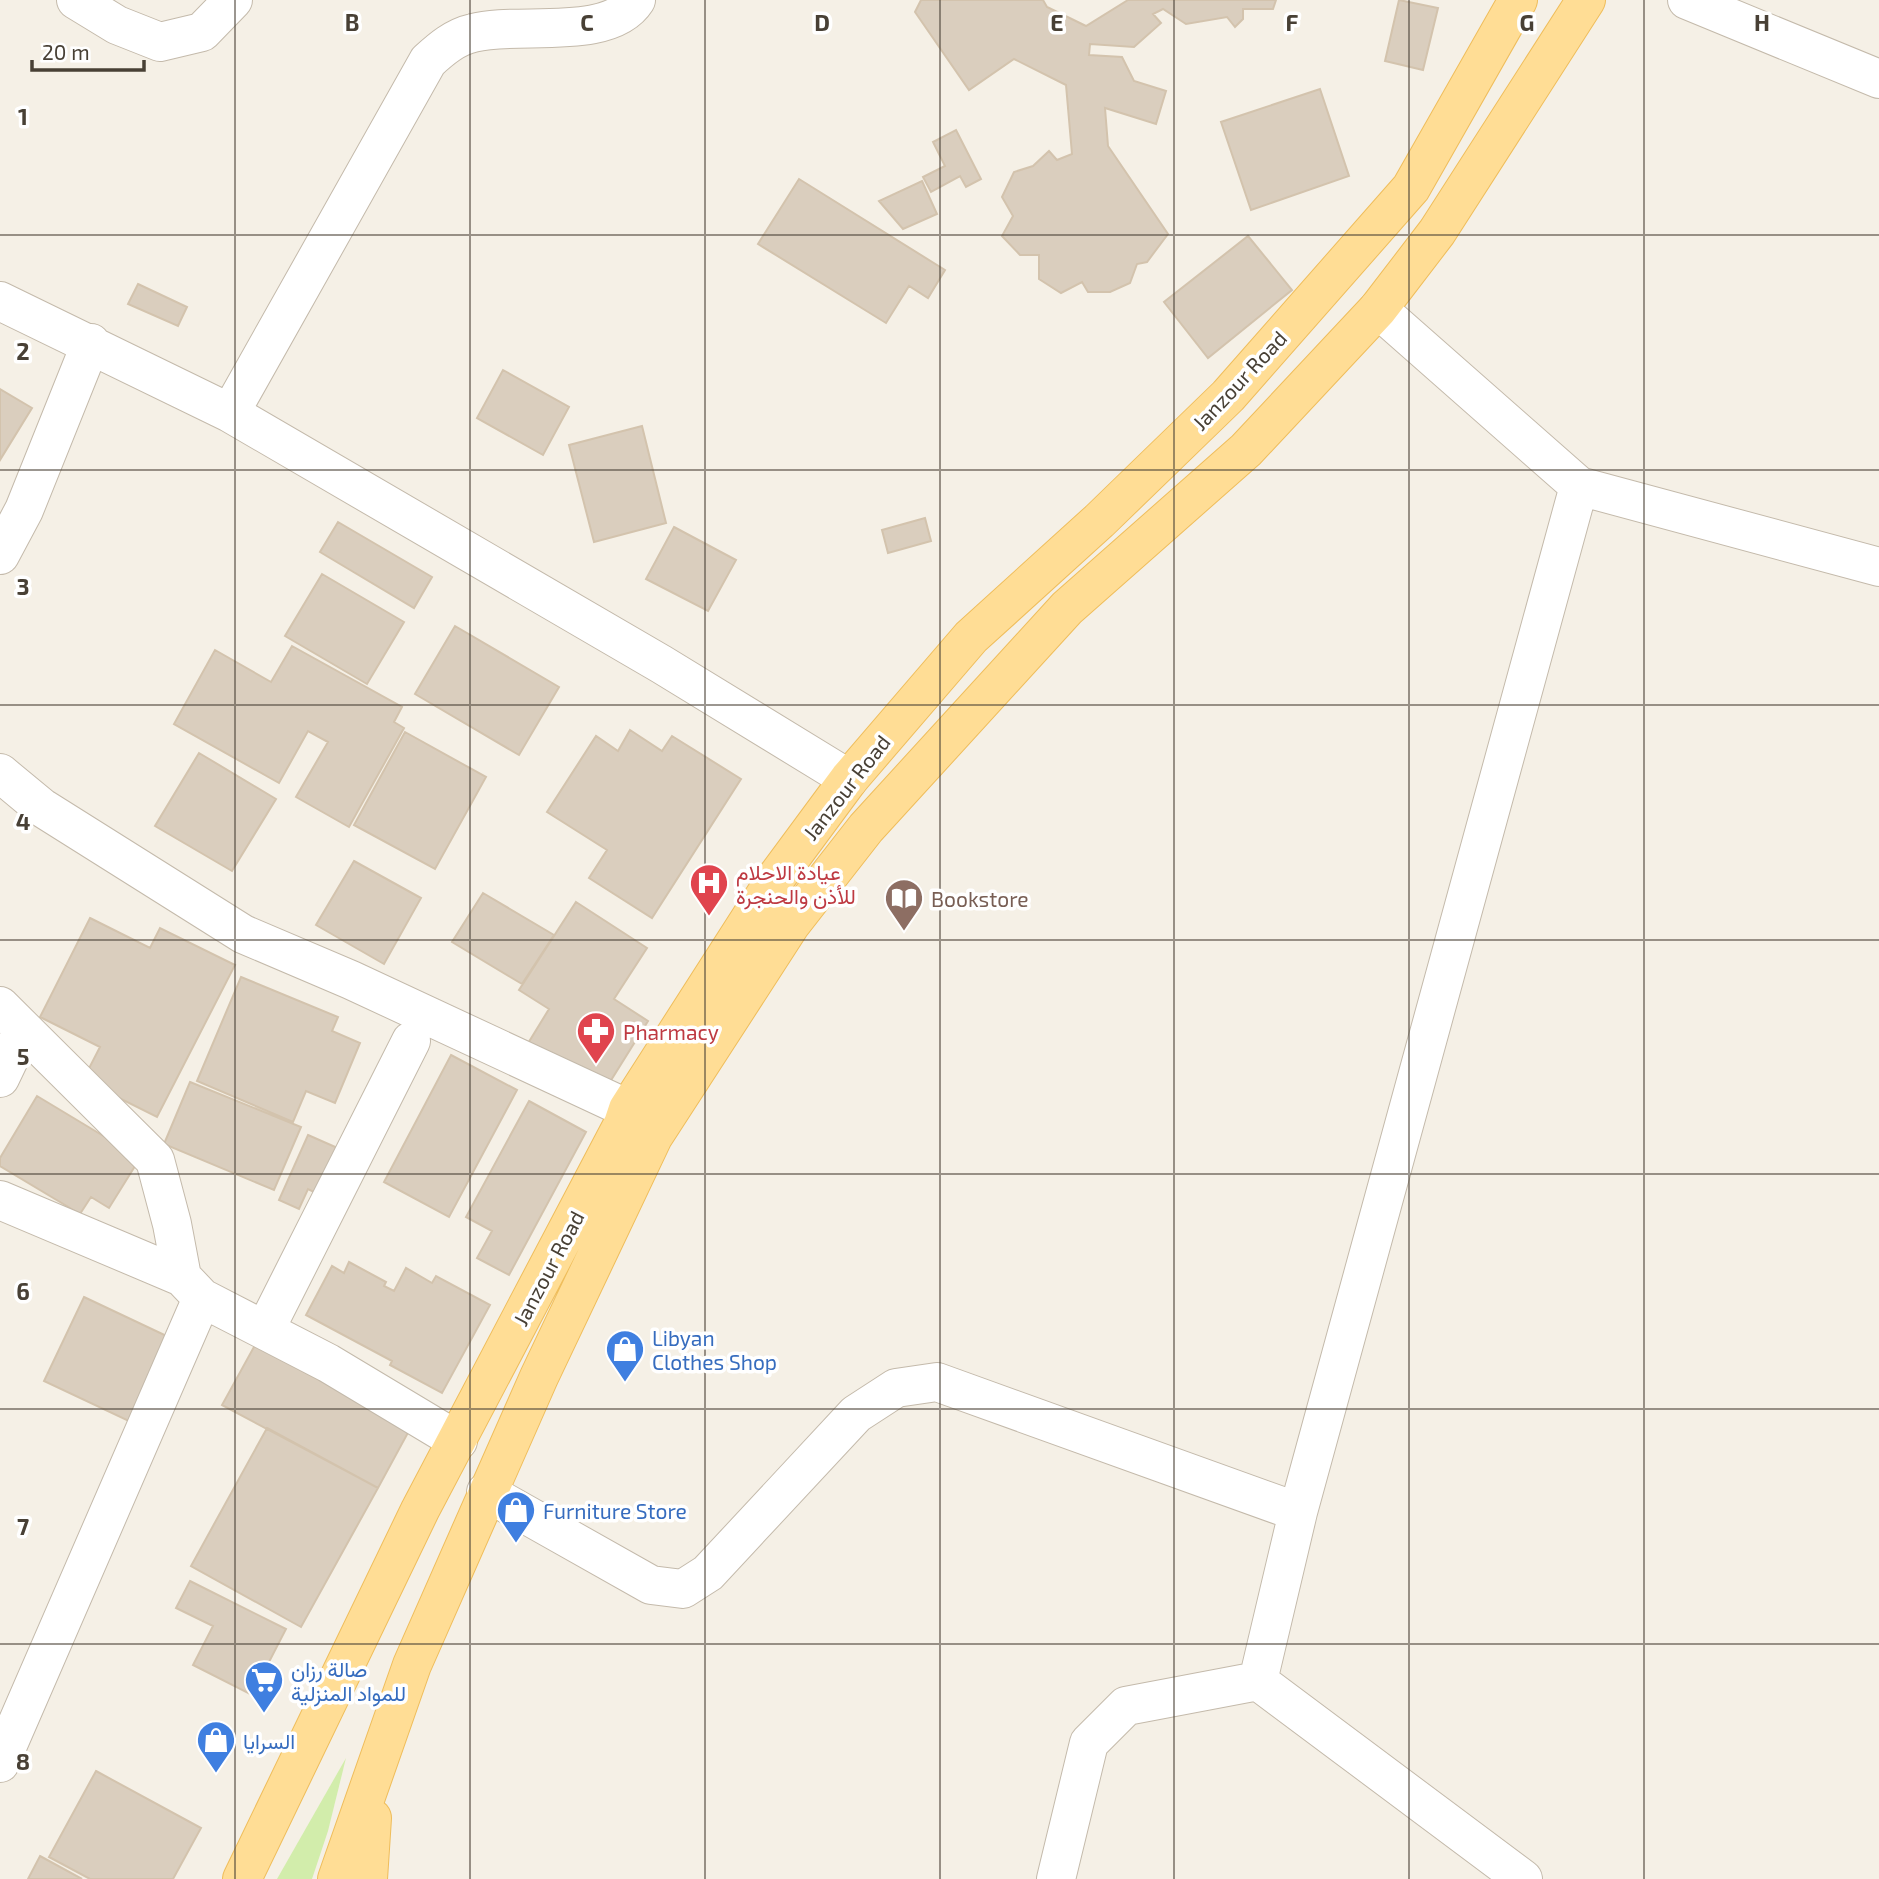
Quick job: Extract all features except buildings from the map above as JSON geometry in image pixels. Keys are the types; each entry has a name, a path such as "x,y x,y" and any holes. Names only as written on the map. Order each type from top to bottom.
{"main road":[{"name":"Janzour Road","path":"242,1879 420,1510 623,1124 628,1109 778,875 849,779 971,637 1099,521 1228,396 1410,188 1518,0"},
{"name":"Janzour Road","path":"337,1879 412,1665 486,1492 653,1137 791,924 866,828 1067,608 1246,450 1378,309 1437,232 1586,0"},
{"path":"368,1879 376,1767"}],"street":[{"path":"76,0 117,25 160,42 202,32 233,0"},
{"path":"230,413 428,61 445,45 472,33 537,27 584,28 630,9 636,0"},
{"path":"1687,0 1879,79"},
{"path":"0,301 230,413 661,664 849,779"},
{"path":"1378,309 1580,486 1879,567"},
{"path":"0,555 24,510 91,343"},
{"path":"1258,1681 1298,1512 1580,486"},
{"path":"0,773 41,807 243,934 351,980 628,1109"},
{"path":"0,1078 11,1018"},
{"path":"0,1763 192,1287 155,1160 11,1018"},
{"path":"265,1330 411,1041"},
{"path":"0,1200 192,1287 328,1363 457,1441"},
{"path":"486,1492 651,1585 683,1589 708,1573 856,1414 896,1388 937,1382 1298,1512"},
{"path":"1056,1879 1088,1743 1126,1706 1258,1681 1523,1879"}],"green space":[{"path":"346,1758 328,1831 312,1879 277,1879"}],"place":[{"name":"عيادة الاحلام للأذن والحنجرة","path":"709,917"},
{"name":"Bookstore","path":"904,932"},
{"name":"Pharmacy","path":"596,1065"},
{"name":"Libyan Clothes Shop","path":"625,1383"},
{"name":"Furniture Store","path":"516,1544"},
{"name":"صالة رزان للمواد المنزلية","path":"264,1714"},
{"name":"السرايا","path":"216,1774"}]}
